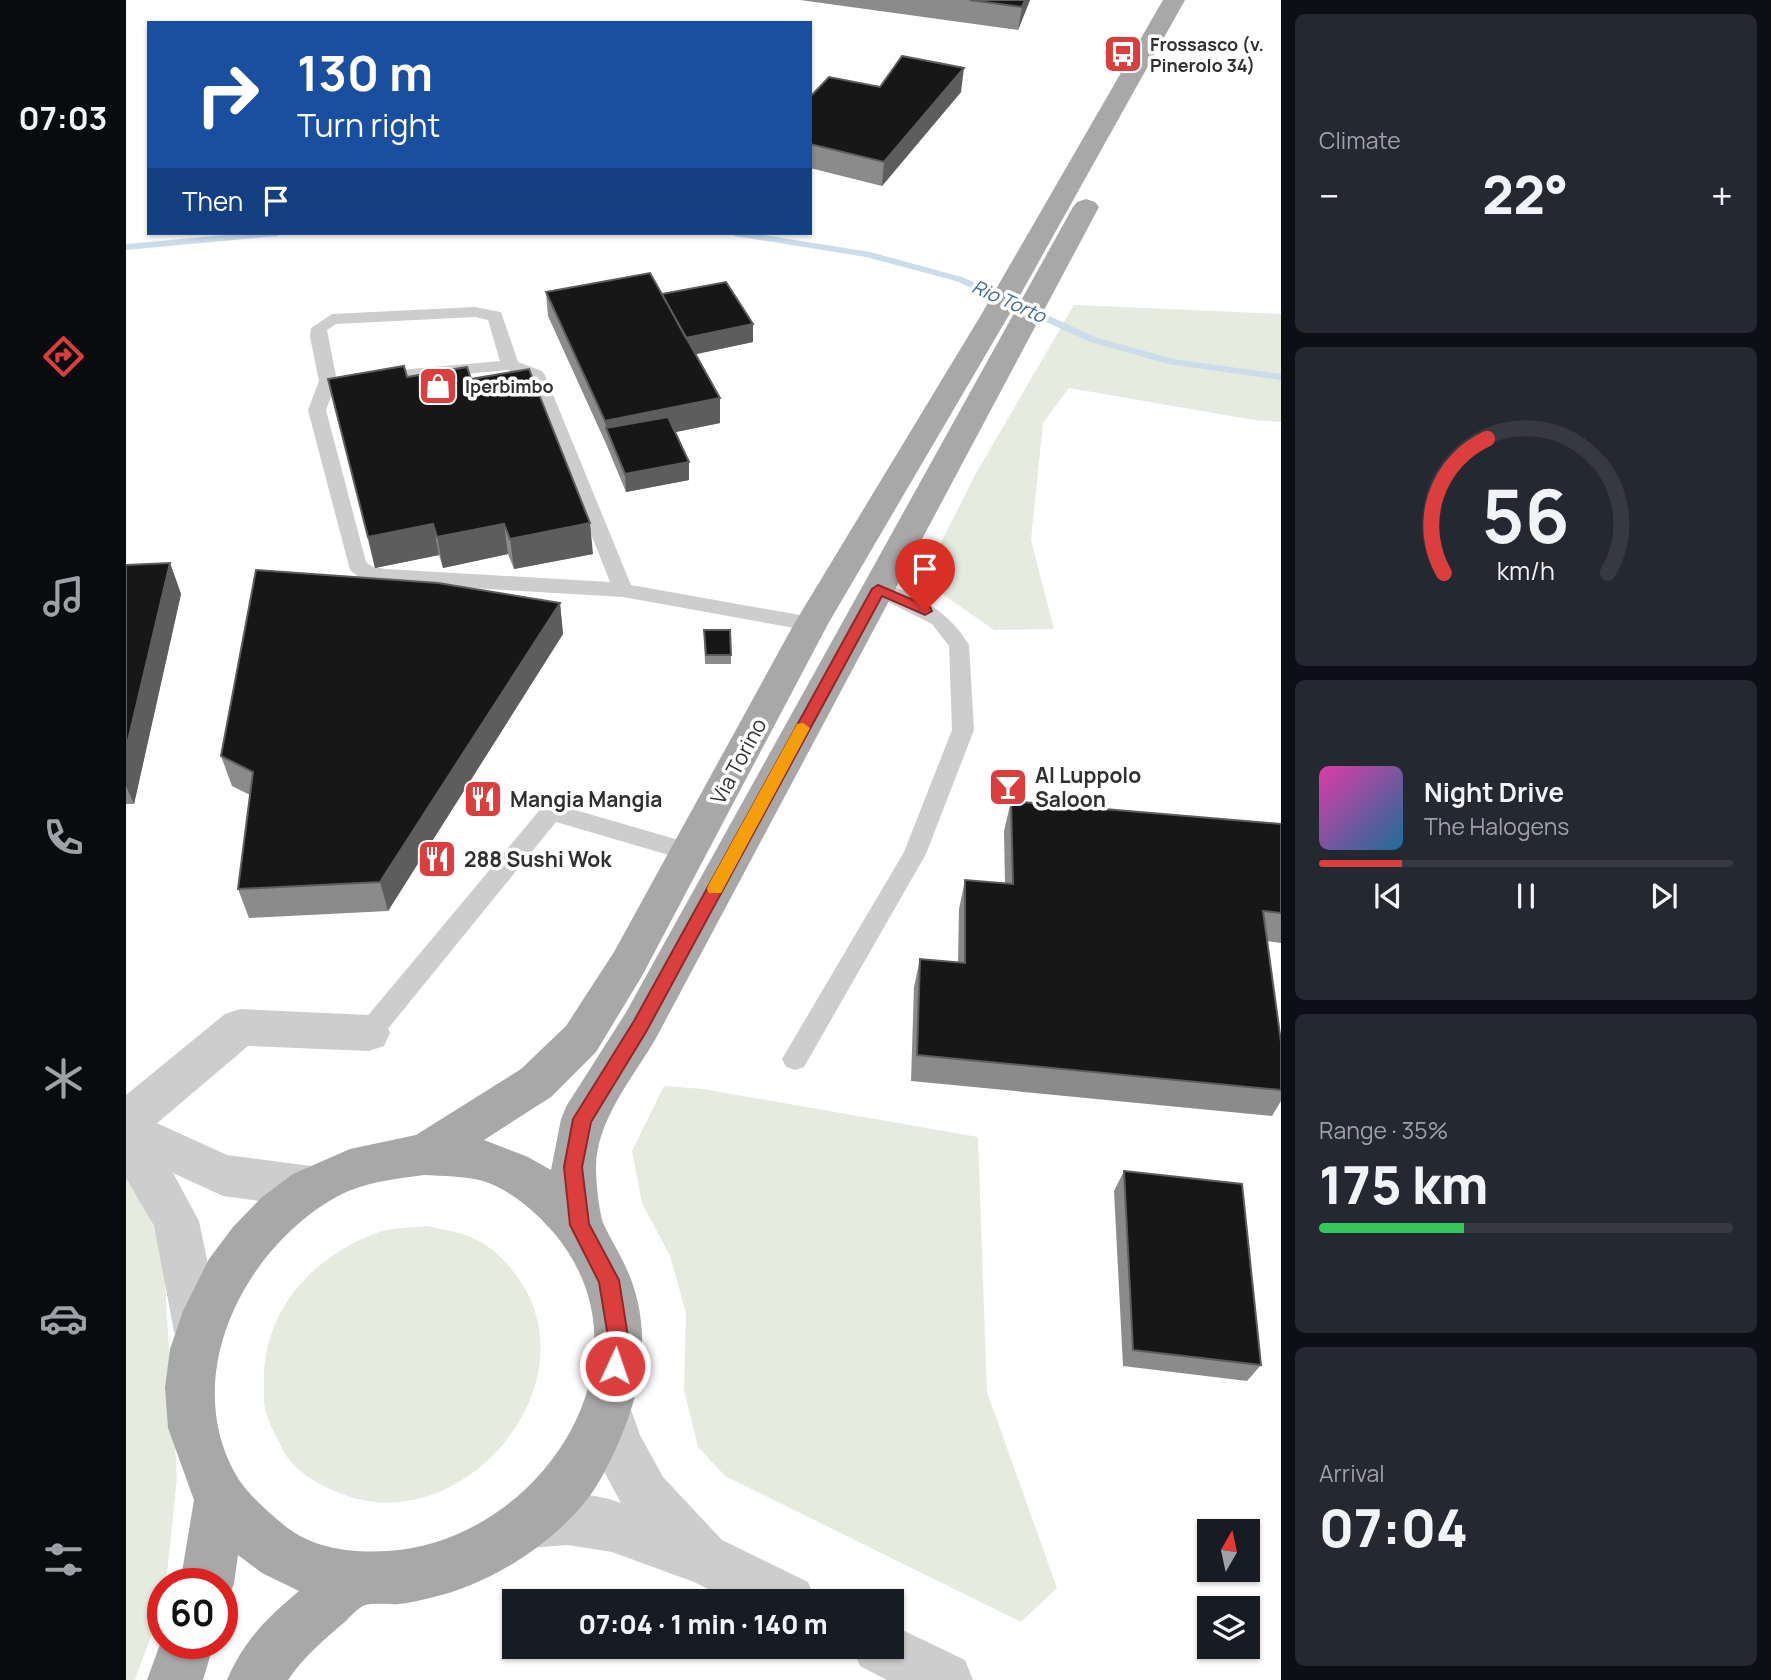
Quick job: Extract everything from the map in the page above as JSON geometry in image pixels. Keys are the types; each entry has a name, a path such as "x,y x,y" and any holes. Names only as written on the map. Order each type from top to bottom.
{"main road":[{"path":"1162,69 1184,5"},
{"path":"580,1225 573,1167 583,1119 640,1027 878,589 1018,304 1184,5"},
{"path":"1018,304 1097,187"},
{"name":"Via Torino","path":"424,1154 536,1083 581,1039 628,964 811,624 1018,304"},
{"path":"424,1154 484,1161 537,1185 580,1225 609,1280 619,1343 607,1411 573,1476 530,1522 476,1557 416,1576 354,1578 300,1565 255,1537 220,1499 196,1446 189,1389 198,1331 223,1274 262,1225 311,1187 366,1163 424,1154"},
{"path":"209,1568 220,1499"},
{"path":"255,1680 281,1642 354,1578"},
{"path":"175,1680 182,1659"}],"street":[{"path":"126,1122 240,1027 369,1033"},
{"path":"126,1129 223,1175 311,1187"},
{"path":"126,1136 176,1222 198,1331"},
{"path":"607,1411 618,1446 645,1495 706,1560"},
{"path":"530,1522 567,1519 612,1526 706,1560 765,1589"},
{"path":"903,1659 945,1680"}],"lane":[{"path":"341,380 318,337 319,327 332,320 475,312 495,316 510,365"},
{"path":"623,590 536,375 510,365 341,380 317,410 357,565 367,573 623,590 811,624"},
{"path":"795,1059 915,854 963,730 959,645 939,619 878,589"},
{"path":"369,1033 551,812 689,852"}],"shaded area":[{"path":"1074,305 1281,314 1281,422 1254,420 1069,388 1043,423 1031,540 1054,629 994,630 922,580 975,475"},
{"path":"664,1086 703,1089 978,1137 987,1392 1057,1588 1021,1622 725,1476 698,1447 684,1390 686,1313 670,1256 642,1203 632,1151"},
{"path":"126,1176 137,1185 163,1251 177,1478 168,1568 147,1568 147,1647 135,1680 126,1680"},
{"path":"427,1226 475,1239 501,1257 516,1275 537,1317 540,1361 528,1404 504,1443 471,1474 431,1495 387,1503 342,1494 315,1481 299,1469 286,1455 271,1425 264,1396 265,1359 271,1334 281,1311 295,1290 332,1256 379,1232"}],"building":[{"path":"970,0 1025,0 1022,7"},
{"path":"902,56 964,68 884,162 812,144 812,95 829,77 880,87"},
{"path":"650,273 720,398 605,421 546,292"},
{"path":"726,282 753,324 686,338 662,294"},
{"path":"404,366 407,377 467,367 471,379 529,369 590,523 510,539 504,524 437,537 433,524 368,537 328,379"},
{"path":"668,417 689,462 625,474 606,428"},
{"path":"170,563 126,749 126,565"},
{"path":"256,570 438,583 560,603 380,882 238,889 253,772 221,756"},
{"path":"704,630 730,630 731,655 706,655"},
{"path":"1011,801 1281,824 1281,913 1263,911 1281,1042 1281,1090 917,1055 920,959 965,963 965,880 1013,884"},
{"path":"1124,1171 1242,1184 1261,1365 1133,1350"}],"waterway":[{"name":"Rio Torto","path":"126,247 255,235"},
{"name":"Rio Torto","path":"748,235 867,254 959,279 1094,340 1172,362 1281,377"}],"slow traffic":[{"path":"715,889 803,728"}],"place":[{"name":"Frossasco (v. Pinerolo 34)","path":"1123,54"},
{"name":"Iperbimbo","path":"438,386"},
{"name":"Al Luppolo Saloon","path":"1008,787"},
{"name":"Mangia Mangia","path":"483,799"},
{"name":"288 Sushi Wok","path":"437,859"}],"route":[{"path":"615,1366 619,1343 609,1280 580,1225 573,1167 583,1119 640,1027 878,589 925,611"}]}
